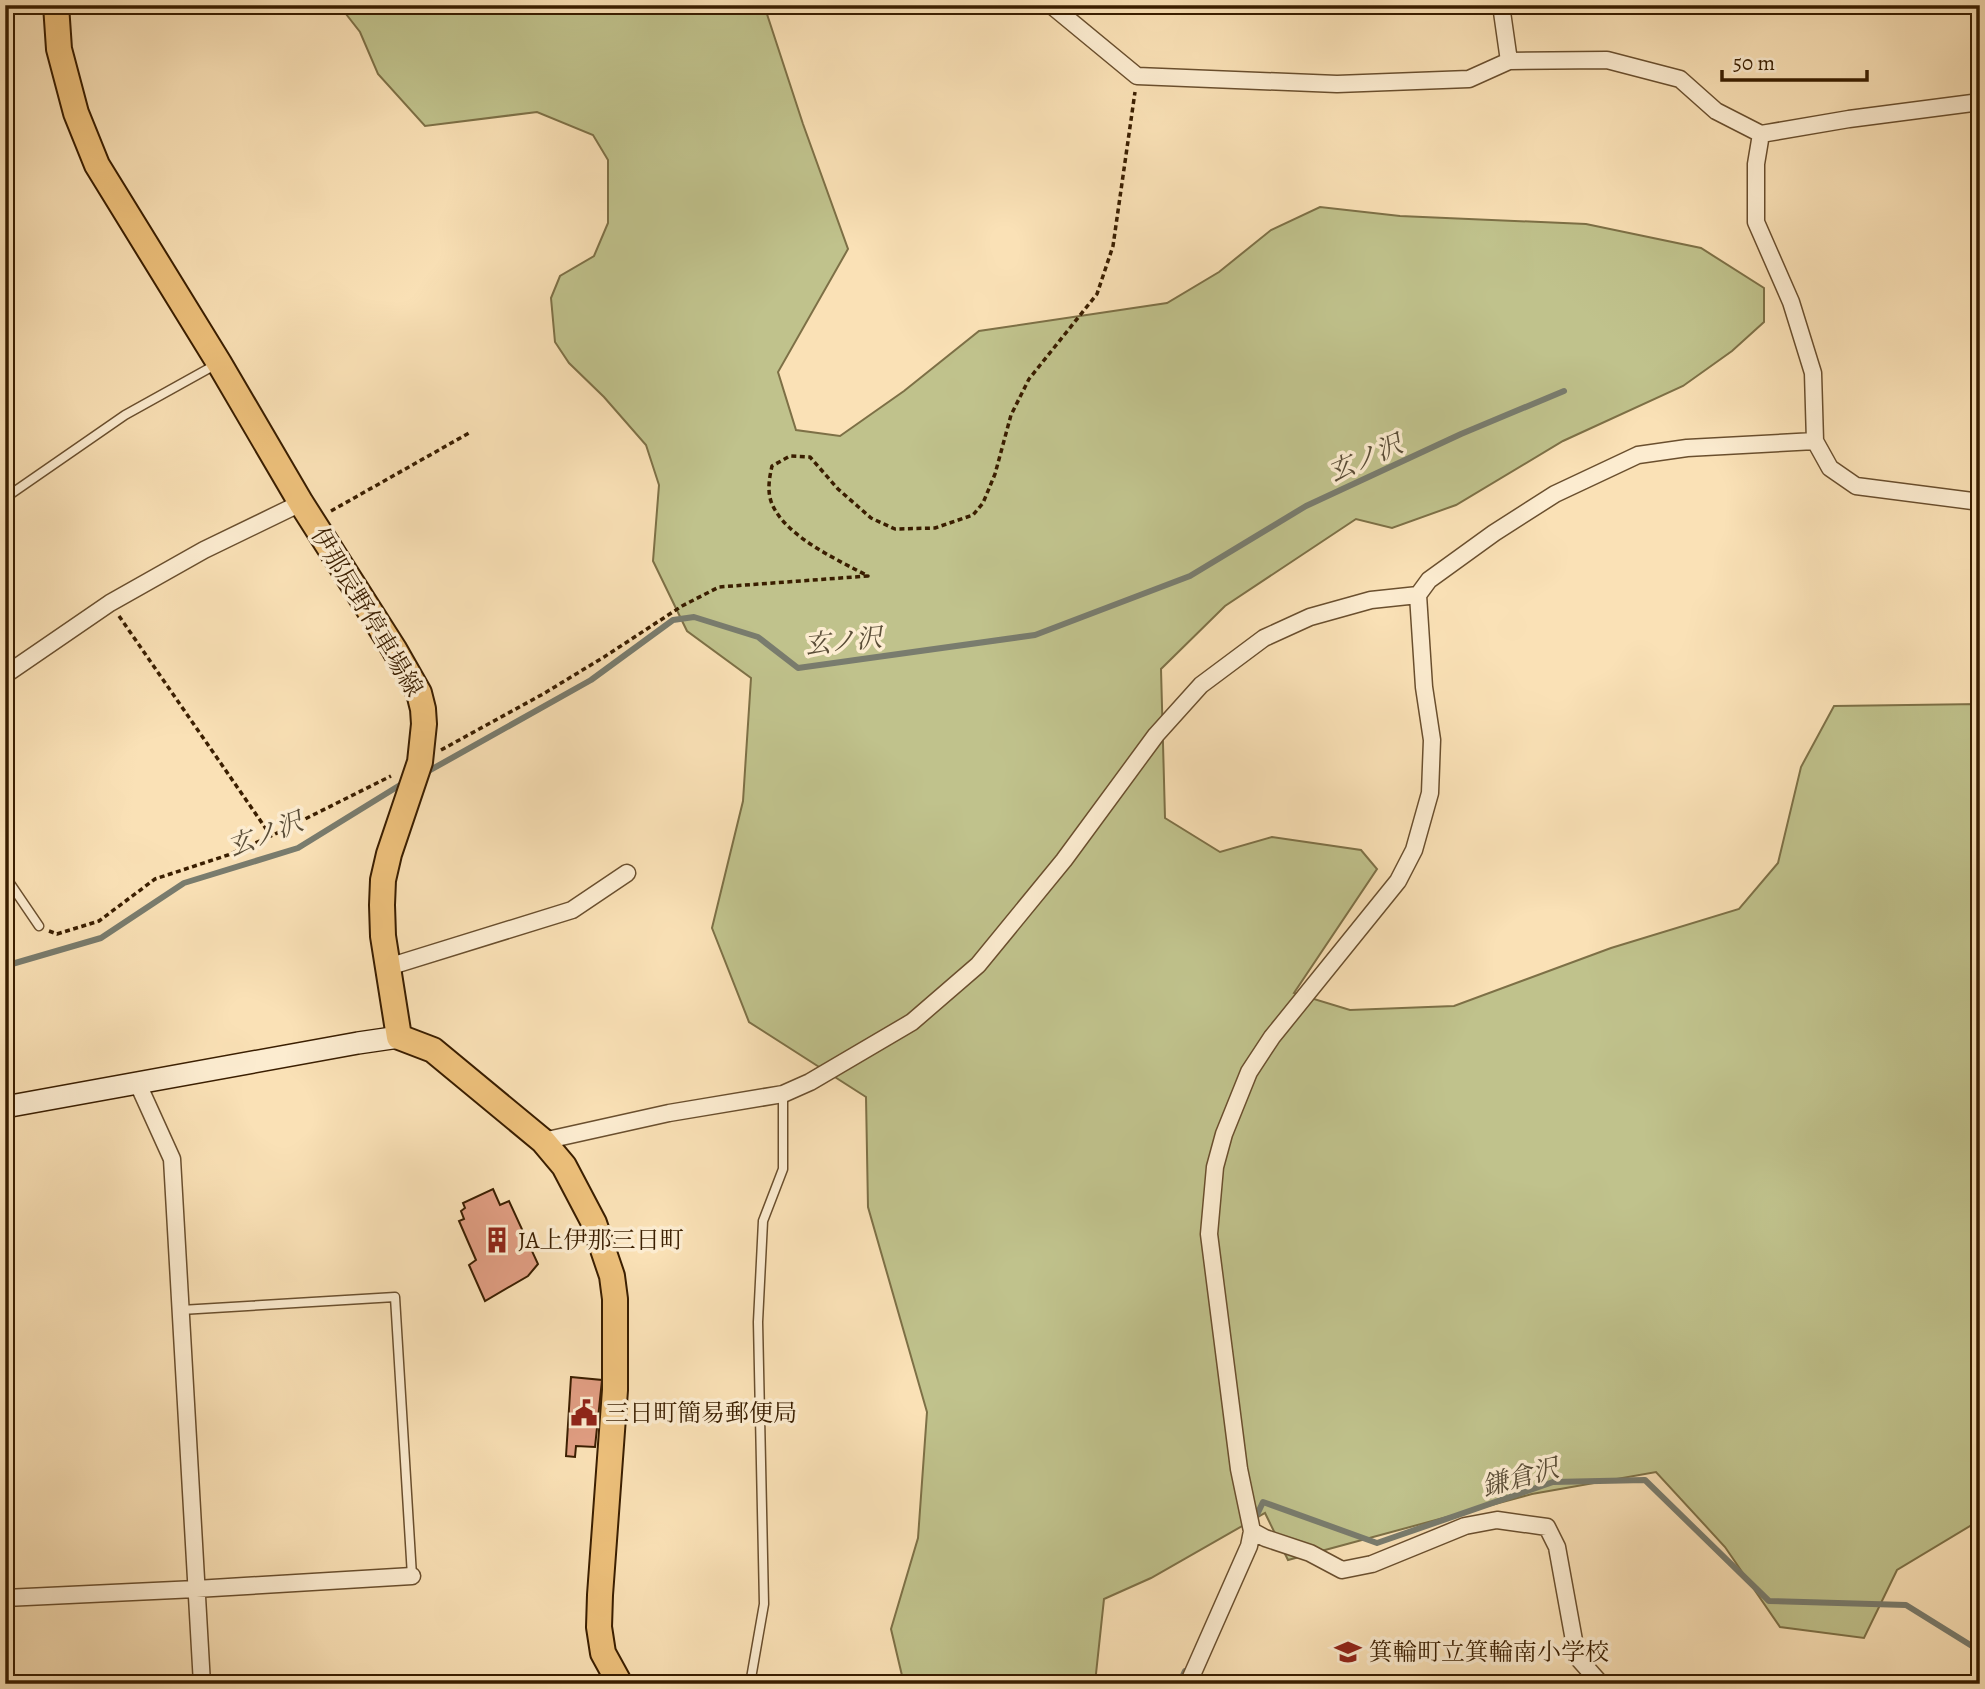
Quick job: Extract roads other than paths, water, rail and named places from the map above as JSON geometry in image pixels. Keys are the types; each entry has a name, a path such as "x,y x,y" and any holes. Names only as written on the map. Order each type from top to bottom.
{"main road":[{"name":"伊那辰野停車場線","path":"56,5 59,49 76,113 97,165 419,693 424,709 420,762 383,880 382,905 388,967 399,1037"},
{"path":"399,1037 433,1050 543,1141 564,1166 594,1223 612,1276 615,1299 615,1390 600,1627 603,1653 620,1684"}],"street":[{"path":"1051,5 1137,76 1338,84 1469,79 1509,61 1607,60 1680,79 1716,111 1761,134 1849,119 1980,102"},
{"path":"1501,5 1509,61"},
{"path":"1761,134 1756,164 1756,222 1790,302 1813,373 1815,440 1829,468 1856,486 1980,502"},
{"path":"1188,1684 1249,1546 1252,1531 1239,1469 1209,1234 1215,1167 1224,1134 1249,1072 1272,1037 1398,881 1414,850 1430,793 1432,740 1424,687 1418,595 1429,580 1534,507 1555,494 1638,455 1687,448 1815,440"},
{"path":"5,675 110,603 204,550 307,512"},
{"path":"543,1141 669,1113 783,1094 810,1082 912,1022 978,965 1064,860 1156,735 1201,685 1264,638 1310,617 1371,600 1418,595"},
{"path":"388,967 572,910 627,873"},
{"path":"5,1107 399,1037"},
{"path":"138,1084 173,1159 201,1684"},
{"path":"1252,1531 1310,1553 1342,1570 1372,1564 1465,1526 1497,1520 1546,1527 1557,1547 1577,1657 1601,1684"},
{"path":"5,1598 412,1576"}],"lane":[{"path":"5,498 125,415 219,363"},
{"path":"5,876 39,926"},
{"path":"750,1684 764,1604 758,1322 763,1221 783,1170 783,1094"},
{"path":"181,1310 395,1297 412,1576"}],"waterway":[{"name":"玄ノ沢","path":"425,773 591,680 673,620 694,617 758,637 798,668 1035,635 1190,576 1306,506 1461,434 1564,391"},
{"name":"玄ノ沢","path":"5,966 101,938 184,883 298,848 405,782"},
{"name":"鎌倉沢","path":"1254,1521 1263,1502 1377,1543 1553,1482 1645,1480 1769,1601 1906,1605 1980,1651"},
{"name":"鎌倉沢","path":"1179,1684 1185,1671"}],"place":[{"name":"JA上伊那三日町","path":"497,1240"},
{"name":"三日町簡易郵便局","path":"584,1413"},
{"name":"箕輪町立箕輪南小学校","path":"1348,1652"}]}
